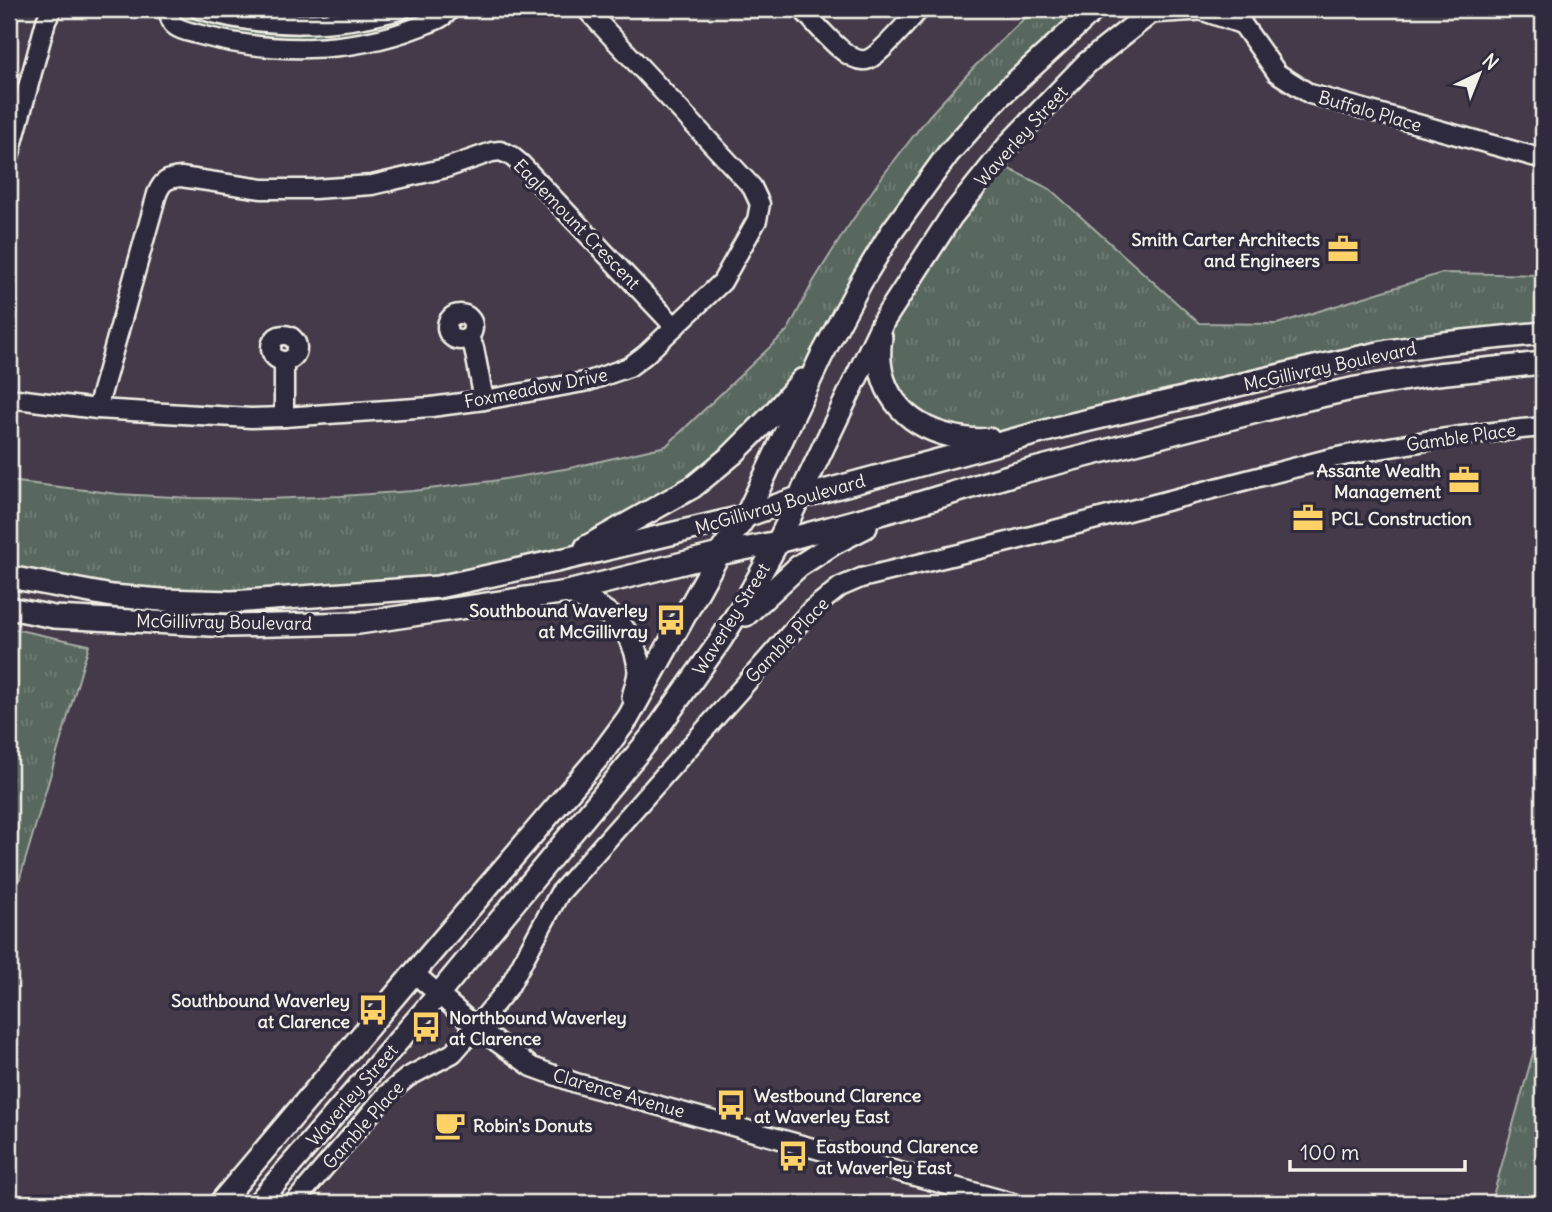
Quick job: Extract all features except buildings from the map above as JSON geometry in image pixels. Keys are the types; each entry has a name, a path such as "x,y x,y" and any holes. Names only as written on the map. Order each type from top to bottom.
{"main road":[{"name":"Waverley Street","path":"220,1203 603,752 628,718 719,554 746,516 821,357 890,234 948,154 999,97 1095,9"},
{"path":"1152,10 1201,9 1236,15"},
{"name":"Waverley Street","path":"258,1203 438,995 656,731 720,641 778,542 884,320 951,217 1011,142 1087,63 1152,10"},
{"path":"884,320 879,351 880,370 891,396 917,423 937,433 982,440 1063,426"},
{"name":"McGillivray Boulevard","path":"9,577 112,596 232,602 438,587 746,516 798,498 1063,426 1315,367 1388,351 1543,333"},
{"path":"561,560 693,487 733,454 772,415 821,357"},
{"name":"McGillivray Boulevard","path":"9,608 54,617 230,626 359,623 567,592 778,542 1015,474 1298,401 1437,374 1543,363"},
{"path":"720,641 799,566 832,544 909,506"},
{"path":"567,592 590,601 616,620 633,643 639,672 628,718"}],"street":[{"path":"9,157 46,21 52,9"},
{"path":"168,9 173,24 180,29 212,38 271,47 307,48 378,39 442,18 450,9"},
{"path":"211,10 280,23 327,23 373,17 402,9"},
{"name":"Foxmeadow Drive","path":"9,398 97,409 251,418 284,417 431,407 484,400 589,381 629,367 722,282 757,220 760,204 752,187 586,9"},
{"path":"802,9 838,47 849,57 859,61 868,60 877,53 920,9"},
{"name":"Buffalo Place","path":"1236,15 1277,73 1310,94 1543,159"},
{"name":"Eaglemount Crescent","path":"97,409 156,194 161,184 169,178 181,177 262,189 372,185 446,168 500,151 522,164 675,327"},
{"path":"468,338 474,348 484,400"},
{"path":"284,361 284,417"},
{"name":"Gamble Place","path":"294,1203 387,1094 408,1077 453,1053 477,1027 509,987 559,894 811,610 840,587 861,578 1369,450 1458,435 1543,427"},
{"name":"Clarence Avenue","path":"414,973 477,1027 532,1067 576,1083 1013,1203"}],"green space":[{"path":"168,9 445,9 362,36 275,42 177,24"},
{"path":"1034,9 1095,9 948,154 821,357 733,454 561,560 438,587 232,602 9,577 9,481 118,494 192,498 341,496 413,491 492,481 570,468 666,446 788,330 813,282 884,174 929,116 976,65"},
{"path":"1011,142 1009,169 1050,189 1199,323 1277,324 1442,273 1543,275 1543,333 1503,336 982,440 917,423 879,351 951,217"},
{"path":"9,628 89,645 9,915"},
{"path":"1543,1018 1543,1203 1491,1203"}],"place":[{"name":"Smith Carter Architects and Engineers","path":"1343,249"},
{"name":"Assante Wealth Management","path":"1464,480"},
{"name":"PCL Construction","path":"1308,518"},
{"name":"Southbound Waverley at McGillivray","path":"671,620"},
{"name":"Southbound Waverley at Clarence","path":"373,1010"},
{"name":"Northbound Waverley at Clarence","path":"426,1027"},
{"name":"Westbound Clarence at Waverley East","path":"731,1105"},
{"name":"Robin's Donuts","path":"450,1125"},
{"name":"Eastbound Clarence at Waverley East","path":"793,1156"}]}
